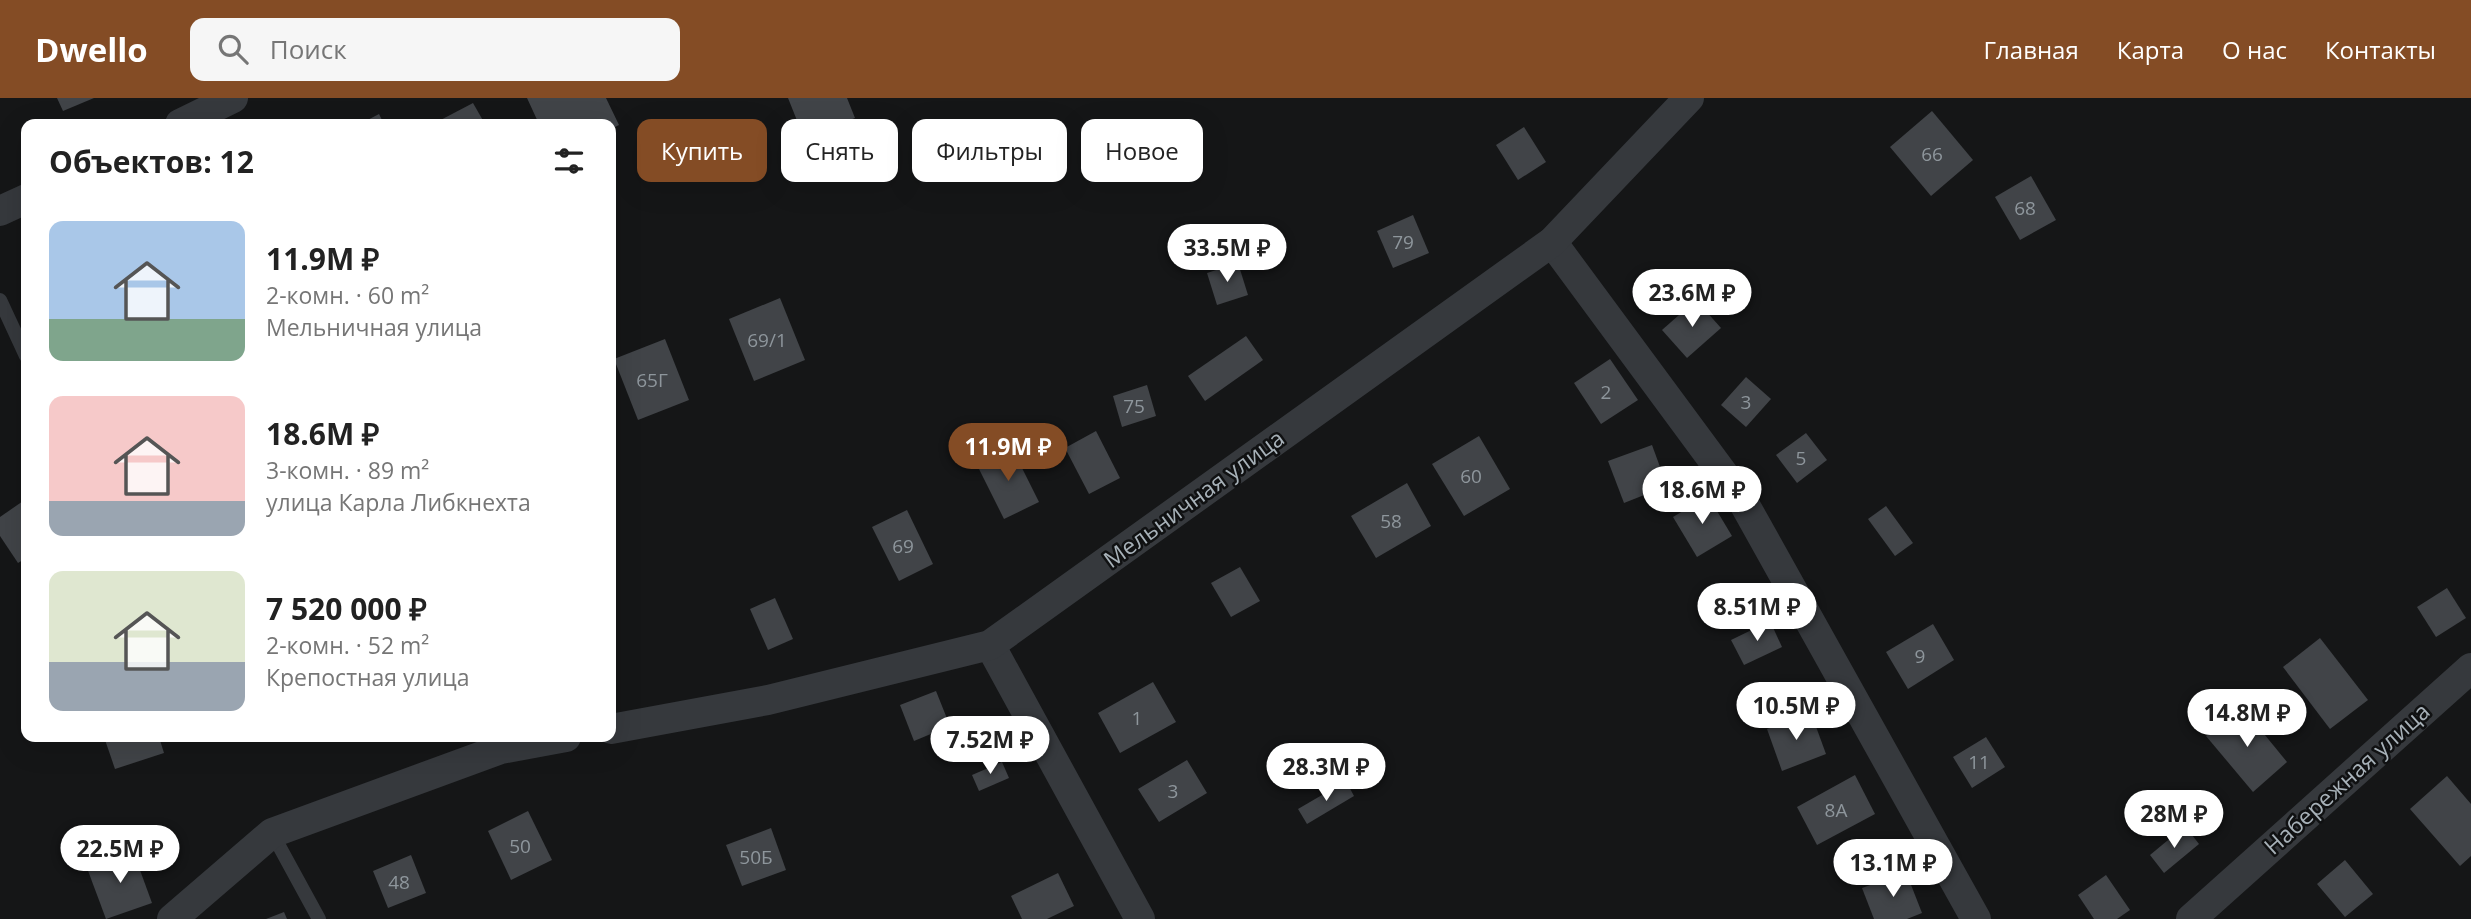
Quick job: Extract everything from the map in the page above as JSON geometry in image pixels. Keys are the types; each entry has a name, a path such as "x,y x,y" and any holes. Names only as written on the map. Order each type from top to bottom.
{"street":[{"path":"196,119 233,98"},
{"name":"Мельничная улица","path":"616,728 768,700 990,645 1552,242 1689,98"},
{"path":"0,211 21,201"},
{"path":"1552,242 1741,498 1976,919"},
{"path":"990,645 1140,919"},
{"name":"Набережная улица","path":"2191,919 2471,668"},
{"path":"172,919 272,833 498,743"}],"lane":[{"path":"0,300 21,345"},
{"path":"272,833 319,919"}],"building":[{"path":"57,98 94,98 63,111"},
{"path":"527,98 606,98 619,125 616,126 616,119 537,119"},
{"path":"788,98 847,98 855,118 852,119 796,119"},
{"path":"473,103 482,119 443,119"},
{"path":"1932,111 1973,160 1931,196 1890,147"},
{"path":"1524,127 1546,162 1518,180 1496,145"},
{"path":"2031,176 2056,220 2020,240 1995,197"},
{"path":"1413,215 1429,253 1393,268 1377,231"},
{"path":"1238,263 1248,295 1217,305 1207,273"},
{"path":"780,298 805,360 754,381 729,319"},
{"path":"1696,300 1721,328 1687,358 1662,330"},
{"path":"1246,336 1263,360 1205,401 1188,376"},
{"path":"665,339 689,400 638,420 616,358"},
{"path":"1610,359 1638,400 1601,424 1574,383"},
{"path":"1746,377 1771,399 1746,427 1721,405"},
{"path":"1147,385 1156,416 1122,427 1113,396"},
{"path":"1096,431 1120,478 1089,494 1065,448"},
{"path":"1806,433 1827,460 1797,483 1776,455"},
{"path":"1479,436 1510,489 1464,516 1432,464"},
{"path":"1652,445 1667,486 1624,503 1608,461"},
{"path":"1012,448 1039,502 1004,519 977,465"},
{"path":"1407,483 1431,526 1376,558 1351,516"},
{"path":"1708,496 1732,536 1697,557 1673,517"},
{"path":"21,502 21,561 18,563 0,536 0,517"},
{"path":"1886,506 1913,543 1895,556 1868,519"},
{"path":"907,510 933,564 899,581 872,527"},
{"path":"1240,567 1260,601 1231,617 1211,583"},
{"path":"2447,588 2466,618 2436,637 2417,607"},
{"path":"775,598 793,639 768,650 750,609"},
{"path":"1770,621 1782,647 1744,665 1731,640"},
{"path":"1933,624 1954,660 1908,689 1886,652"},
{"path":"2320,638 2368,700 2330,729 2283,667"},
{"path":"1153,682 1176,722 1120,753 1098,713"},
{"path":"936,691 950,726 914,741 900,705"},
{"path":"2242,707 2287,762 2253,792 2206,736"},
{"path":"1811,713 1826,754 1782,771 1767,729"},
{"path":"1986,737 2005,767 1972,788 1953,757"},
{"path":"106,742 161,742 164,753 115,769"},
{"path":"1187,760 1207,793 1159,822 1138,789"},
{"path":"1002,762 1009,778 979,791 972,775"},
{"path":"1855,775 1875,814 1817,845 1797,807"},
{"path":"2447,776 2471,804 2471,856 2460,866 2410,809"},
{"path":"1346,781 1354,796 1307,824 1298,809"},
{"path":"528,811 552,860 511,880 488,831"},
{"path":"2185,826 2199,844 2164,873 2150,855"},
{"path":"771,828 786,870 742,886 726,845"},
{"path":"133,851 152,903 106,919 87,868"},
{"path":"411,855 426,893 388,908 373,871"},
{"path":"2345,860 2373,894 2345,917 2317,884"},
{"path":"1906,872 1922,913 1907,919 1874,919 1862,888"},
{"path":"1058,873 1074,906 1047,919 1022,919 1011,896"},
{"path":"2106,875 2130,910 2117,919 2094,919 2078,895"},
{"path":"284,912 287,919 266,919"}]}
